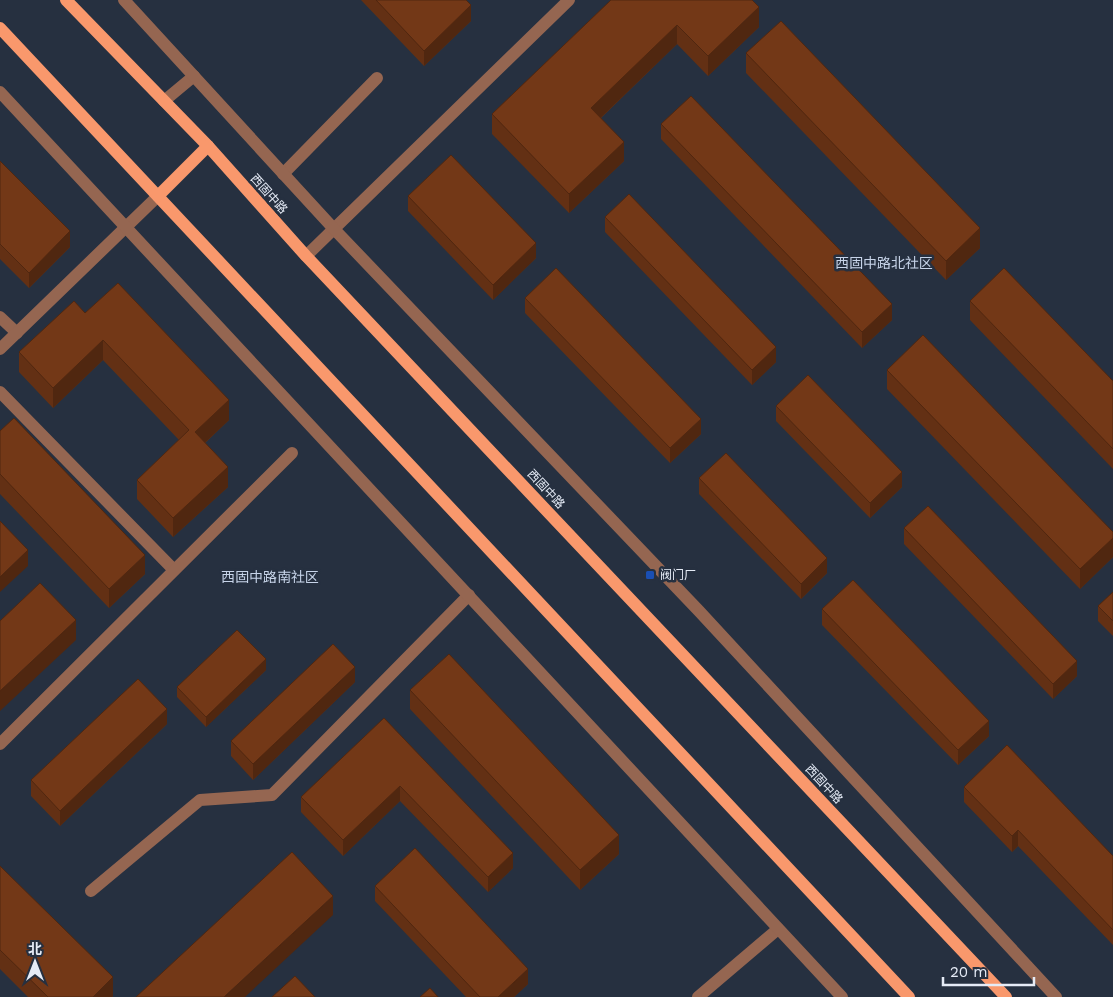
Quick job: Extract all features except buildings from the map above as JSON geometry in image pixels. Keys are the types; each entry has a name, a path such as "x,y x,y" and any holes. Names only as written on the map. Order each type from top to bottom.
{"main road":[{"name":"西固中路","path":"66,0 208,146 306,256 1006,997"},
{"path":"0,28 909,997"},
{"path":"158,196 208,146"}],"street":[{"path":"124,0 334,229 699,611 1056,997"},
{"path":"306,256 569,0"},
{"path":"164,101 194,76"},
{"path":"283,174 377,78"},
{"path":"0,92 842,997"},
{"path":"0,349 158,196"},
{"path":"0,317 17,333"},
{"path":"0,392 174,570"},
{"path":"0,744 292,453"},
{"path":"91,891 200,800 272,795 468,595"},
{"path":"698,997 778,929"}],"place":[{"name":"阀门厂","path":"650,575"}],"district":[{"name":"西固中路北社区","path":"884,263"},
{"name":"西固中路南社区","path":"270,577"}]}
